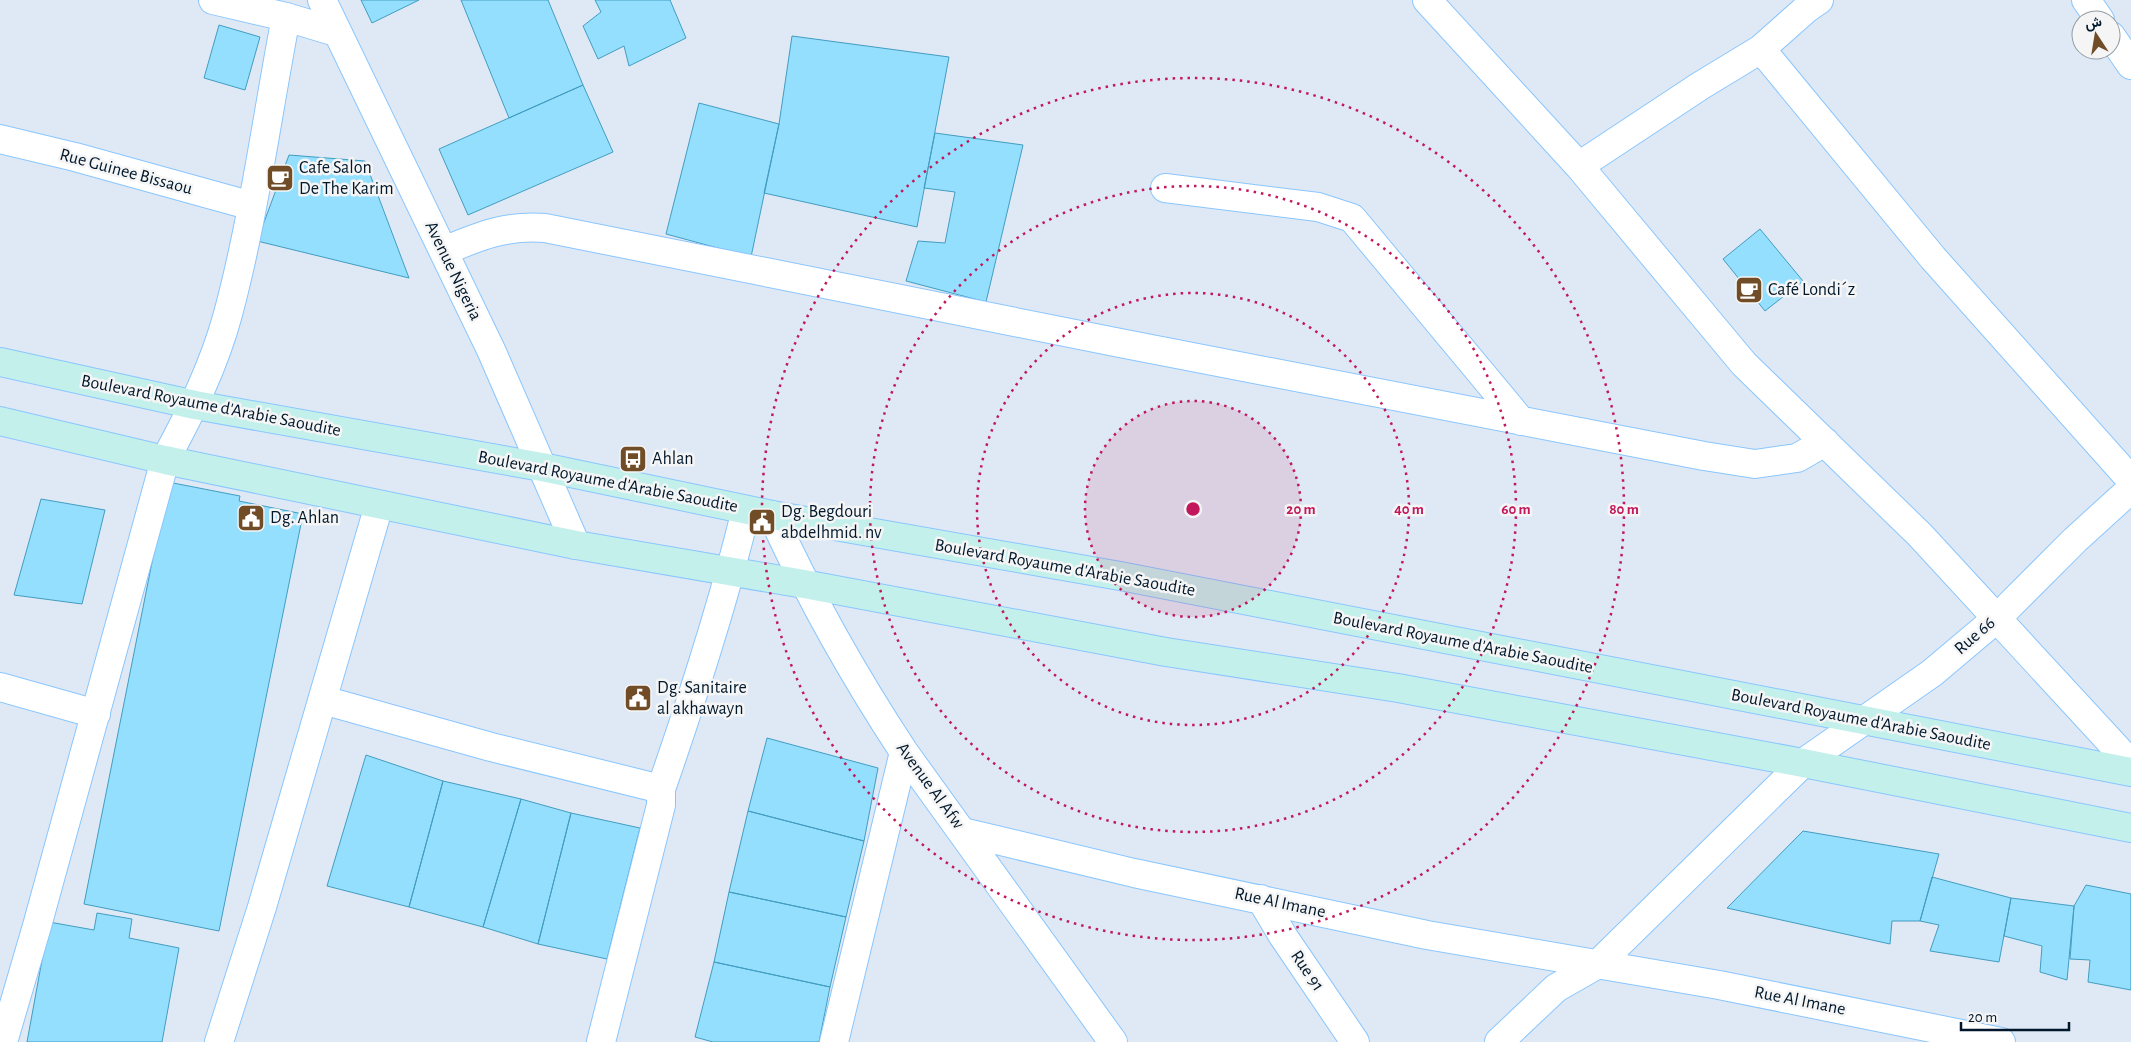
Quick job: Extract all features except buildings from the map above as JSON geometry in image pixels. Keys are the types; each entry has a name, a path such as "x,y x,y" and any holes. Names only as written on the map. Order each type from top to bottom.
{"main road":[{"name":"Boulevard Royaume d'Arabie Saoudite","path":"0,362 195,406 542,467 759,512 1129,578 2131,772"},
{"path":"0,421 165,460 576,545 804,584 1156,650 1398,688 1803,763 2131,828"}],"street":[{"path":"213,0 286,17 336,32"},
{"name":"Avenue Nigeria","path":"322,0 491,350 576,545"},
{"path":"1427,0 1579,166 1744,364 1920,535 2131,764"},
{"path":"1579,166 1761,49 1806,8 1819,0"},
{"path":"3,1042 96,714 165,460 195,406 228,315 252,206 286,17"},
{"path":"1761,49 1933,258 2131,480"},
{"path":"2121,50 2131,65"},
{"name":"Rue Guinee Bissaou","path":"0,140 75,157 252,206"},
{"path":"1165,188 1318,207 1352,218 1521,421"},
{"path":"444,250 483,234 510,228 528,226 569,231 657,251 1521,421 1755,464 1797,458 1825,442"},
{"name":"Rue 66","path":"1803,763 1932,674 1996,619 2075,540 2131,489"},
{"path":"219,1042 323,700 379,505"},
{"path":"600,1042 661,805 661,790 731,572 759,512"},
{"name":"Avenue Al Afw","path":"759,512 804,584 836,643 904,752 1113,1042"},
{"path":"0,688 96,714"},
{"path":"323,700 491,747 661,790"},
{"path":"834,1042 904,752"},
{"path":"1499,1042 1556,988 1598,964 1803,763"},
{"name":"Rue Al Imane","path":"963,832 1134,873 1427,935 1719,985 1925,1034 2001,1042"},
{"name":"Rue 91","path":"1261,899 1283,936 1356,1042"}],"place":[{"name":"Cafe Salon De The Karim","path":"280,178"},
{"name":"Café Londi´z","path":"1749,290"},
{"name":"Ahlan","path":"633,459"},
{"name":"Dg. Ahlan","path":"251,518"},
{"name":"Dg. Begdouri abdelhmid. nv","path":"762,522"},
{"name":"Dg. Sanitaire al akhawayn","path":"638,698"}]}
